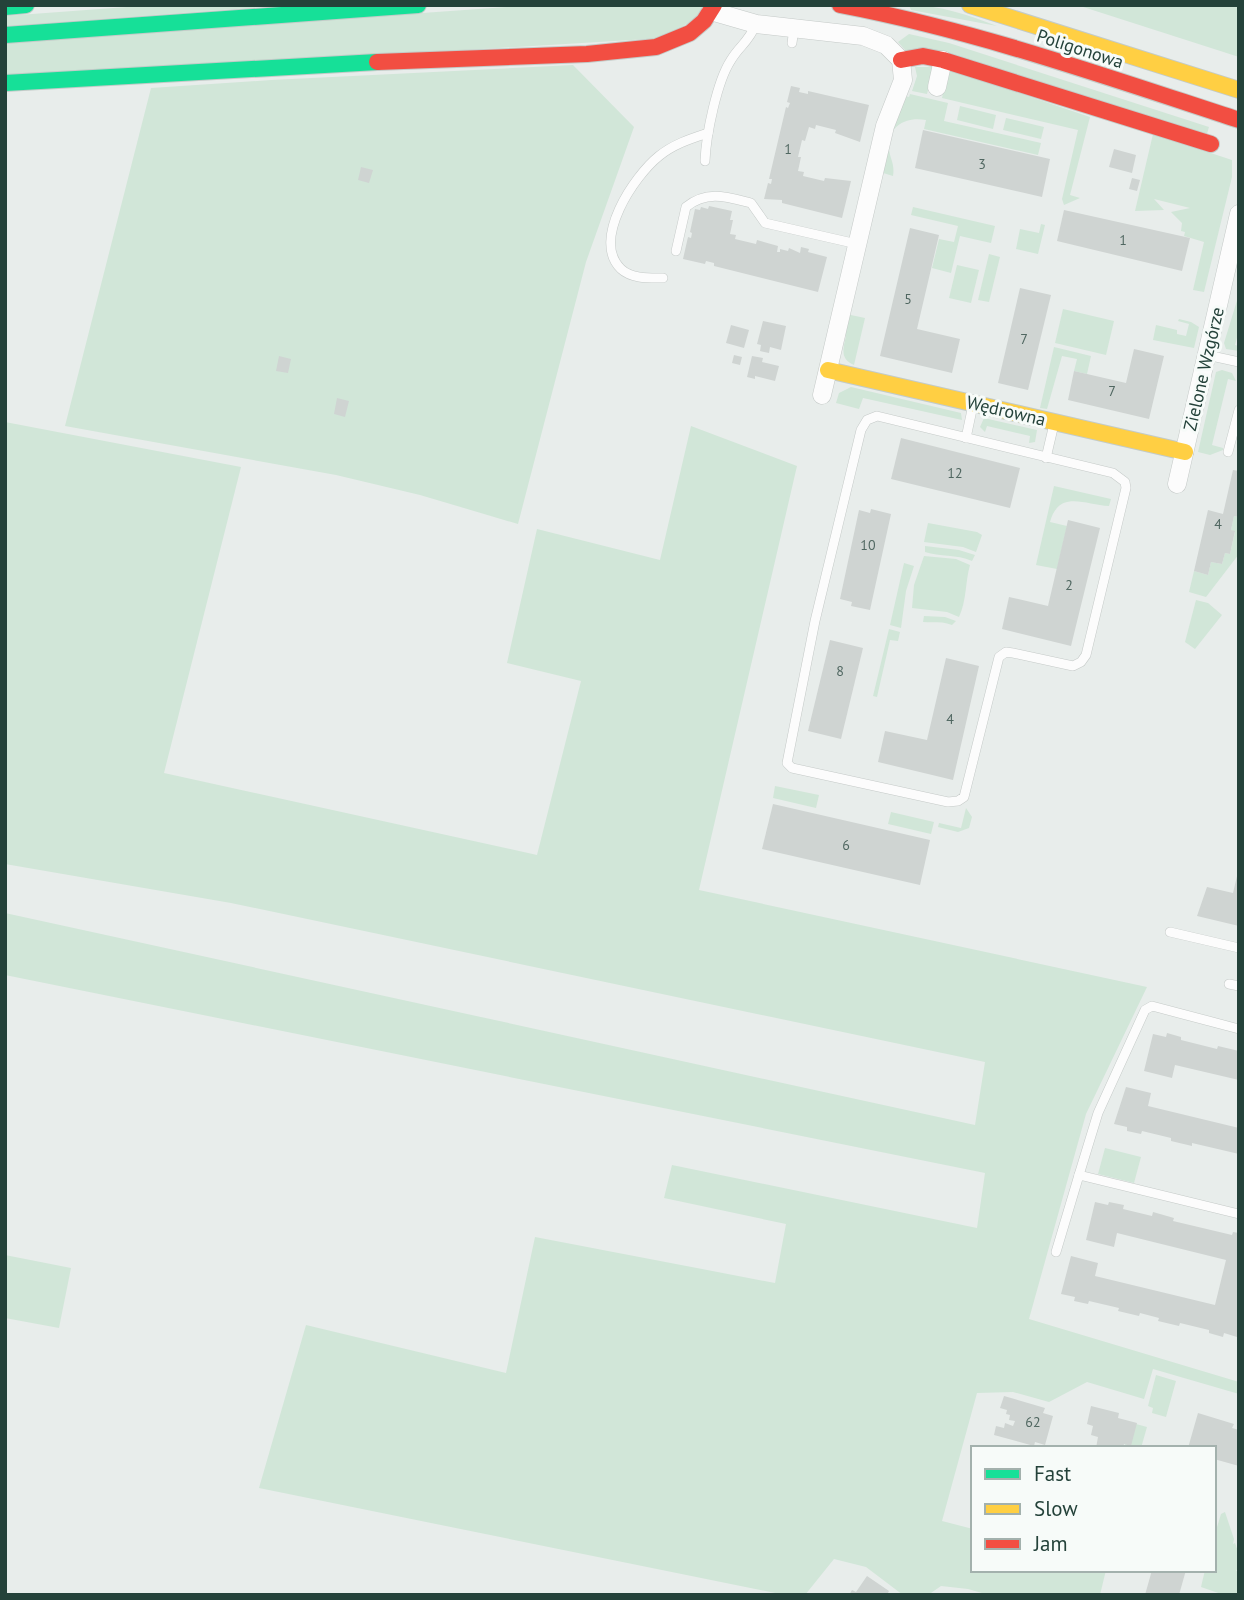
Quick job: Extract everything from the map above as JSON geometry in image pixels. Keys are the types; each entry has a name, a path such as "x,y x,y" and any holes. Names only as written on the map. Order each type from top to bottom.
{"street":[{"path":"5,7 26,5"},
{"path":"5,35 418,5"},
{"name":"Poligonowa","path":"840,5 908,19 1001,44 1239,120"},
{"name":"Poligonowa","path":"970,5 1239,90"},
{"path":"5,83 471,57 593,53 654,47 674,42 691,32 712,8 793,36 863,36 886,45 901,60 902,80 885,126 822,395"},
{"path":"901,60 923,56 943,60 1211,144"},
{"path":"937,87 943,60"},
{"name":"Zielone Wzgórze","path":"1177,484 1239,214"},
{"name":"Wędrowna","path":"828,370 1185,452"}],"lane":[{"path":"705,161 713,108 730,60 749,41 756,24"},
{"path":"663,278 634,276 622,269 612,255 610,242 617,215 628,193 656,158 674,144 708,133"},
{"path":"677,251 687,207 699,198 715,194 751,203 765,223 857,244"},
{"path":"1207,355 1239,362"},
{"path":"967,438 974,404"},
{"path":"1228,452 1239,410"},
{"path":"877,416 967,438 1113,473 1125,482 1126,488 1086,655 1081,662 1073,666 1006,652 999,657 964,797 958,801 948,802 790,767 786,755 864,425 877,416"},
{"path":"1046,458 1054,423"},
{"path":"1170,932 1239,948"},
{"path":"1056,1252 1098,1113 1145,1010 1152,1006 1239,1029"},
{"path":"1079,1175 1239,1214"}],"green space":[{"path":"154,5 289,5 5,26 5,16"},
{"path":"704,5 696,18 664,38 5,78 5,43 519,6"},
{"path":"909,5 943,9 997,26 911,10"},
{"path":"1077,5 1239,5 1239,57"},
{"path":"909,34 949,43 1209,127 1206,137 906,51 898,42"},
{"path":"573,65 634,127 586,262 518,524 420,495 336,475 65,426 151,88"},
{"path":"915,67 934,67 927,94 912,91 917,76"},
{"path":"948,69 1090,117 1070,195 1080,198 1064,205 1062,199 1078,130 942,98"},
{"path":"910,94 948,103 944,121 1041,143 1038,155 924,129 926,120 919,119 899,124 891,134 889,149 893,176 880,172 888,140 905,96 909,97"},
{"path":"960,106 996,115 993,129 957,120"},
{"path":"1006,118 1044,127 1041,139 1003,130"},
{"path":"1153,134 1232,160 1232,177 1204,292 1193,290 1204,242 1184,236 1185,232 1181,231 1182,223 1171,212 1190,208 1154,199 1164,210 1135,211"},
{"path":"913,207 995,226 991,243 960,236 951,273 932,268 939,239 954,242 958,226 911,215"},
{"path":"1041,224 1045,225 1038,254 1016,249 1020,229 1039,233"},
{"path":"989,254 1000,257 989,302 978,300"},
{"path":"957,265 979,270 971,303 949,298"},
{"path":"1239,294 1239,330 1235,345 1239,346 1239,351 1226,349 1224,343"},
{"path":"1063,309 1114,321 1106,355 1055,343"},
{"path":"846,314 865,318 854,365 846,360 846,336 841,335"},
{"path":"1179,319 1199,327 1194,348 1153,340 1156,325 1177,330 1177,334 1186,336 1189,324 1178,321"},
{"path":"1054,347 1091,356 1087,374 1074,371 1077,359 1062,356 1047,409 1040,408"},
{"path":"1222,370 1232,373 1236,381 1228,379 1212,445 1223,450 1210,455 1198,452 1216,372"},
{"path":"851,387 961,413 962,420 863,398 859,409 836,403 839,393"},
{"path":"984,418 1037,430 1035,442 1029,443 1030,436 987,426 985,432 980,427"},
{"path":"5,422 241,467 164,773 537,855 581,681 507,663 537,529 660,560 691,426 797,466 699,890 1147,987 1086,1114 1029,1319 1239,1382 1239,1394 1153,1369 1144,1399 1087,1382 1049,1402 1013,1392 977,1393 942,1521 971,1528 971,1572 1106,1572 1100,1595 989,1595 941,1586 928,1595 903,1595 866,1567 834,1559 805,1595 785,1595 259,1488 306,1325 506,1373 535,1237 775,1283 786,1224 664,1198 672,1165 977,1228 985,1173 5,975 5,913 975,1125 985,1062 231,903 5,864"},
{"path":"1054,486 1111,499 1109,506 1066,502 1054,512 1050,522 1067,526 1057,569 1036,565"},
{"path":"1234,516 1239,517 1239,554 1206,597 1189,592 1194,571 1208,575 1211,562 1222,564 1225,553 1230,554 1235,532 1231,530"},
{"path":"928,523 982,535 976,552 963,547 924,542"},
{"path":"925,546 975,555 972,561 936,555 925,552"},
{"path":"924,556 956,559 970,565 959,617 947,612 912,608 914,585"},
{"path":"904,563 914,566 906,591 901,628 890,625"},
{"path":"1196,600 1208,603 1222,615 1195,649 1185,642"},
{"path":"924,616 945,617 956,621 952,625 923,622"},
{"path":"889,629 900,632 898,641 890,640 877,697 873,696"},
{"path":"775,786 819,795 816,808 773,798"},
{"path":"966,808 972,817 969,828 958,832 938,827 939,823 961,828"},
{"path":"891,812 934,822 931,834 888,824"},
{"path":"1105,1148 1141,1157 1134,1183 1098,1174"},
{"path":"5,1255 71,1268 59,1328 5,1318"},
{"path":"1156,1375 1176,1381 1166,1417 1152,1413 1153,1408 1148,1406"},
{"path":"1136,1424 1147,1427 1142,1446 1124,1446"},
{"path":"1225,1512 1234,1539 1233,1544 1235,1543 1239,1554 1239,1569 1236,1570 1239,1575 1239,1595 1224,1595 1201,1587 1205,1572 1216,1572 1216,1530 1221,1514"}],"building":[{"path":"791,86 800,88 799,92 808,94 808,91 869,105 860,142 835,133 836,130 816,125 815,129 809,127 805,141 802,140 798,171 804,172 803,176 824,181 825,178 851,181 842,218 782,203 782,200 764,199 768,183 771,184 772,179 769,179 786,107 788,108 790,103 787,102"},
{"path":"923,130 1050,159 1042,197 915,168"},
{"path":"1114,149 1136,155 1132,173 1109,167"},
{"path":"361,167 373,170 369,183 358,180"},
{"path":"1132,178 1140,180 1137,191 1129,189"},
{"path":"709,206 732,211 730,234 736,235 735,239 756,244 757,240 778,246 777,252 780,252 780,249 788,251 789,248 800,253 801,247 809,249 808,252 827,257 818,292 714,266 714,263 706,261 705,264 683,259 688,237 691,238 695,209 708,209"},
{"path":"1064,210 1190,238 1182,271 1057,241"},
{"path":"910,228 939,235 917,329 960,339 952,373 880,356"},
{"path":"1020,288 1051,295 1028,390 998,383"},
{"path":"763,321 786,326 781,350 770,347 769,353 760,351 761,345 757,344"},
{"path":"731,325 749,330 744,348 726,343"},
{"path":"1134,349 1164,356 1149,419 1068,400 1074,371 1126,383"},
{"path":"734,355 742,357 740,365 732,363"},
{"path":"279,356 291,359 288,373 276,371"},
{"path":"752,356 763,358 762,362 779,366 775,381 755,376 755,379 747,377"},
{"path":"337,398 349,401 345,417 334,414"},
{"path":"901,438 1020,468 1010,508 891,479"},
{"path":"1233,470 1239,471 1239,517 1234,516 1231,530 1235,531 1230,554 1225,553 1222,564 1211,562 1208,575 1194,571 1208,510 1223,514"},
{"path":"871,509 891,514 870,610 851,606 852,602 840,599 859,510 870,513"},
{"path":"1068,520 1100,528 1071,646 1002,629 1009,597 1048,606"},
{"path":"830,640 863,648 841,739 808,731"},
{"path":"946,658 979,666 953,780 878,762 885,731 927,740"},
{"path":"773,804 930,840 920,885 762,849"},
{"path":"1238,872 1239,926 1197,916 1207,887 1233,893"},
{"path":"1167,1033 1181,1037 1181,1040 1217,1049 1218,1046 1239,1051 1239,1080 1175,1065 1172,1078 1144,1071 1153,1034 1166,1037"},
{"path":"1126,1087 1151,1093 1148,1106 1239,1128 1239,1154 1192,1143 1192,1146 1142,1131 1141,1134 1127,1131 1127,1127 1114,1124"},
{"path":"1095,1202 1124,1205 1123,1209 1152,1216 1153,1212 1174,1218 1173,1221 1232,1235 1233,1232 1239,1233 1237,1337 1224,1333 1223,1337 1209,1333 1209,1330 1158,1321 1159,1318 1118,1311 1119,1308 1089,1301 1088,1304 1074,1301 1075,1297 1061,1294 1071,1256 1098,1263 1095,1276 1215,1305 1226,1260 1117,1233 1114,1247 1086,1240"},
{"path":"1004,1396 1045,1408 1043,1413 1053,1416 1045,1445 1035,1442 1034,1446 994,1435 996,1426 1004,1428 1005,1423 1013,1426 1015,1421 1009,1420 1007,1410 1000,1408"},
{"path":"1091,1406 1119,1413 1118,1418 1137,1423 1131,1446 1096,1446 1098,1437 1091,1435 1093,1426 1087,1424"},
{"path":"1198,1413 1234,1424 1232,1428 1239,1430 1239,1466 1216,1460 1216,1446 1189,1446"},
{"path":"1151,1572 1185,1572 1179,1595 1145,1595"},
{"path":"867,1576 889,1591 887,1595 849,1595 852,1590 856,1592"}],"traffic: fast":[{"path":"5,7 26,5"},
{"path":"5,35 418,5"},
{"path":"5,83 377,62"}],"traffic: slow":[{"path":"970,5 1239,90"},
{"path":"828,370 1185,452"}],"traffic: jam":[{"path":"377,62 587,54 656,47 690,33 704,21 714,5"},
{"path":"840,5 992,41 1239,120"},
{"path":"901,60 923,56 943,60 1211,144"}]}
